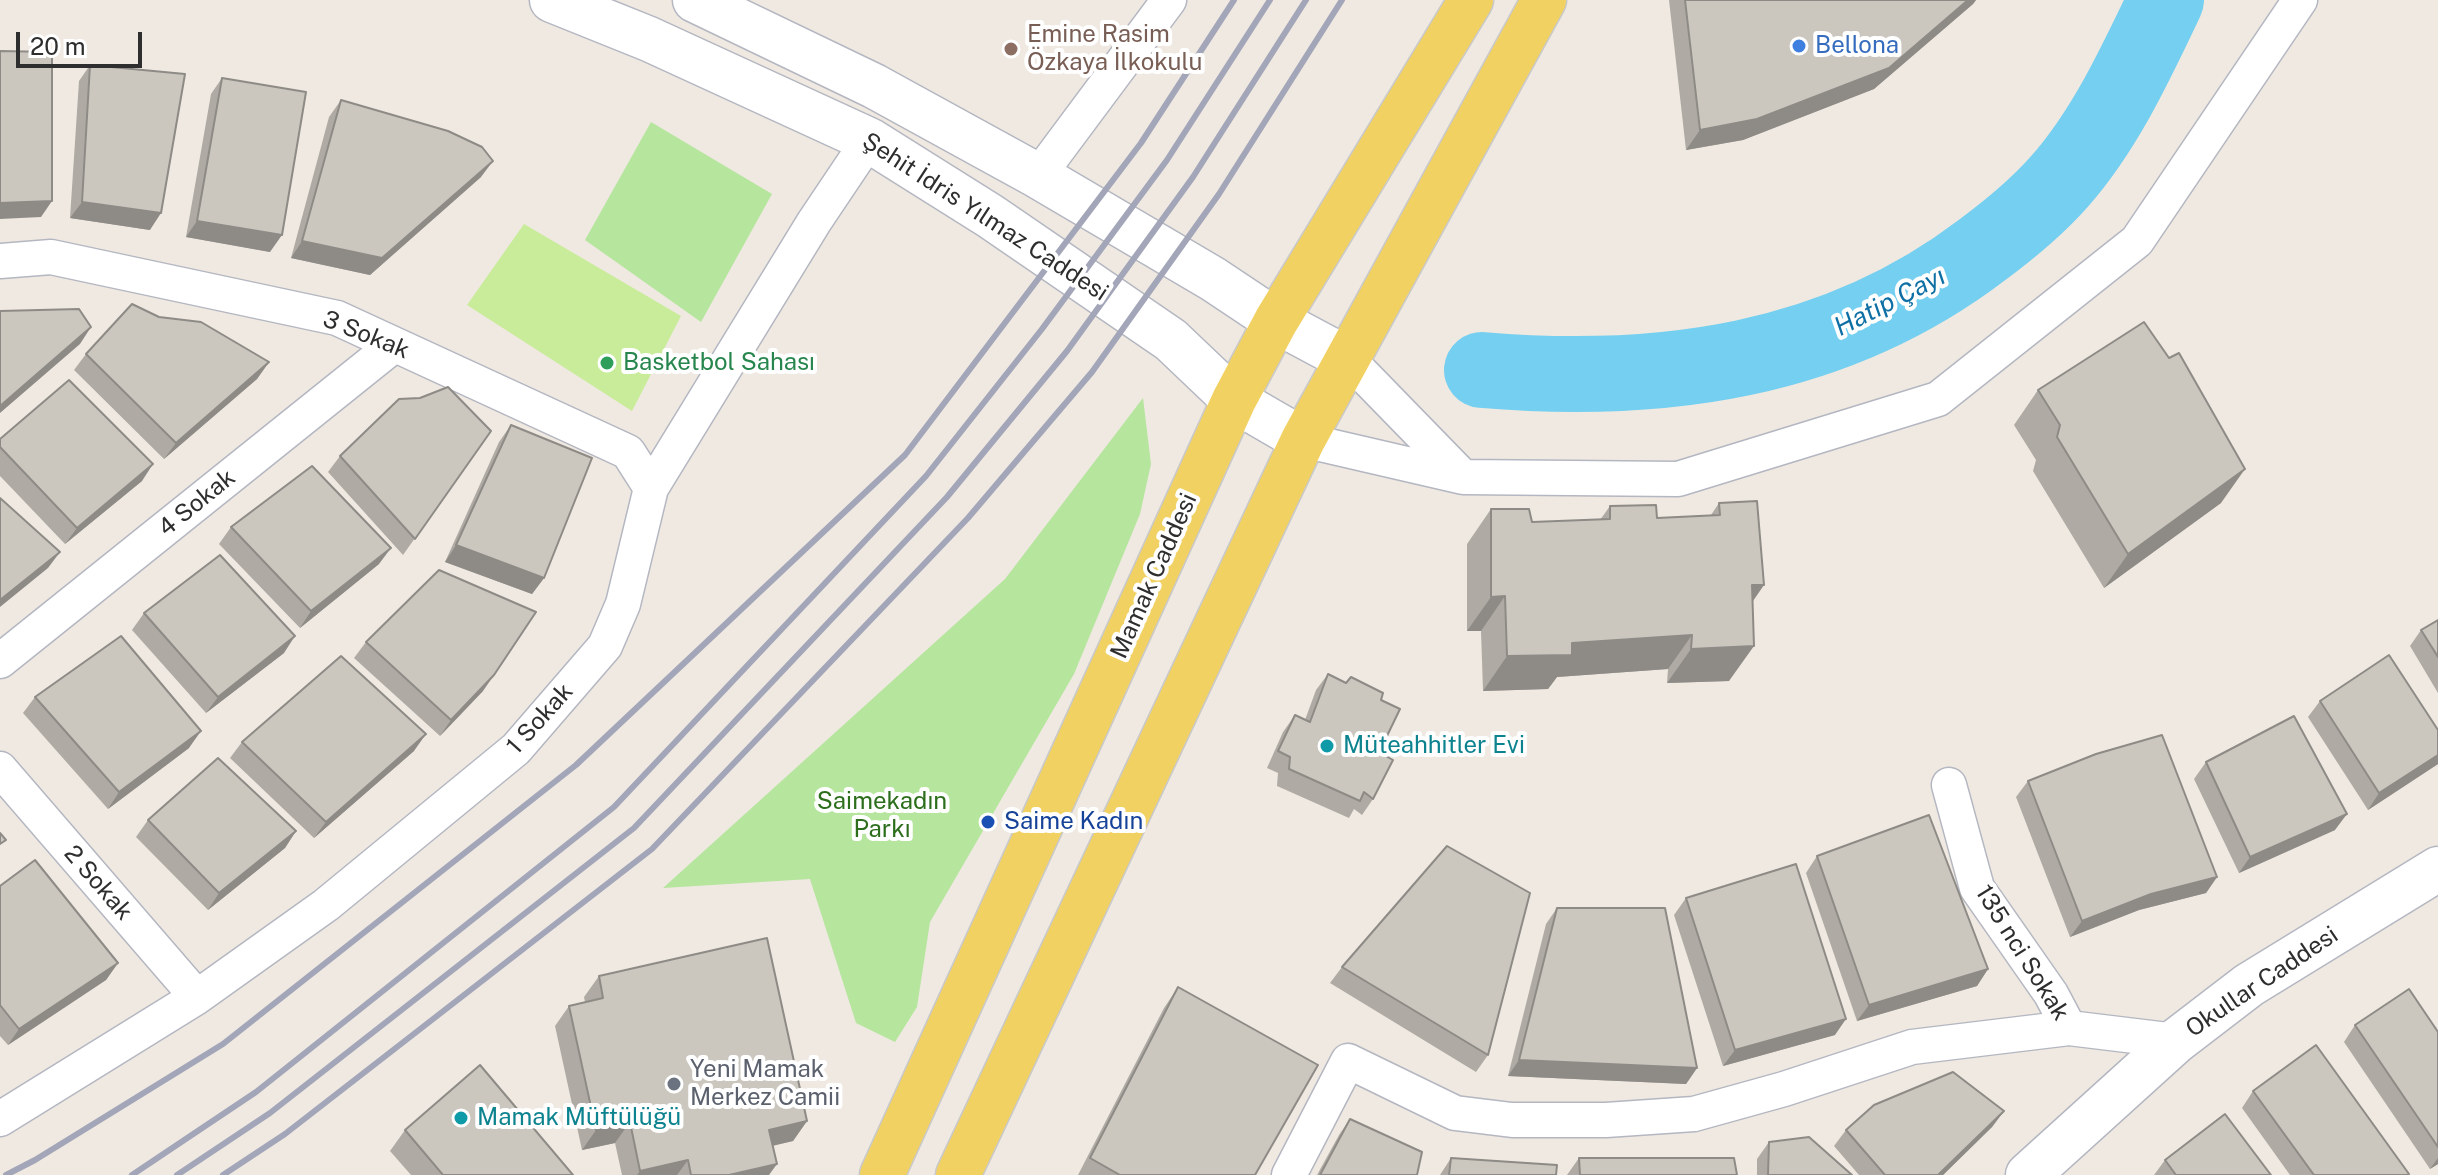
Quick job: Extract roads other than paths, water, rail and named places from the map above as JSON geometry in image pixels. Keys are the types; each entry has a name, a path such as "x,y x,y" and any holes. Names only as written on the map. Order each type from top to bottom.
{"main road":[{"name":"Şehit İdris Yılmaz Caddesi","path":"552,0 649,39 869,140 990,216 1171,340 1234,400 1303,440"},
{"path":"695,0 874,86 1038,176 1213,279 1276,321 1349,360"},
{"name":"Mamak Caddesi","path":"882,1175 1234,400 1276,321 1471,0"},
{"path":"958,1175 1303,440 1544,0"},
{"name":"Okullar Caddesi","path":"2028,1175 2176,1041 2249,985 2438,869"}],"street":[{"path":"1038,176 1169,0"},
{"path":"1303,440 1463,477 1678,479 1938,399 2137,241 2300,0"},
{"name":"1 Sokak","path":"0,1119 197,997 326,905 516,749 605,646 623,604 651,488 814,222 869,140"},
{"name":"3 Sokak","path":"0,261 51,257 337,318 628,452 651,488"},
{"name":"4 Sokak","path":"0,661 394,345"},
{"path":"1349,360 1463,477"},
{"name":"2 Sokak","path":"0,769 197,997"},
{"name":"135 nci Sokak","path":"1949,785 1977,888 2051,994 2069,1028"},
{"path":"1289,1175 1348,1061 1455,1113 1512,1120 1606,1120 1694,1114 1784,1089 1912,1047 2069,1028 2176,1041"}],"waterway":[{"name":"Hatip Çayı","path":"1482,370 1549,374 1615,373 1680,368 1744,358 1806,341 1867,318 1926,288 1982,250 2032,210 2076,162 2131,72 2166,0"}],"railway":[{"path":"6,1175 223,1044 576,765 905,455 1141,143 1234,0"},
{"path":"132,1175 256,1092 614,807 926,476 1042,329 1167,160 1270,0"},
{"path":"177,1175 270,1113 634,828 947,497 1067,351 1193,177 1306,0"},
{"path":"223,1175 285,1134 652,849 968,518 1092,372 1219,194 1342,0"}],"place":[{"name":"Bellona","path":"1799,46"},
{"name":"Emine Rasim Özkaya İlkokulu","path":"1011,49"},
{"name":"Basketbol Sahası","path":"607,363"},
{"name":"Müteahhitler Evi","path":"1327,746"},
{"name":"Saime Kadın","path":"988,822"},
{"name":"Yeni Mamak Merkez Camii","path":"674,1084"},
{"name":"Mamak Müftülüğü","path":"461,1118"}],"park label":[{"name":"Saimekadın Parkı","path":"882,816"}]}
